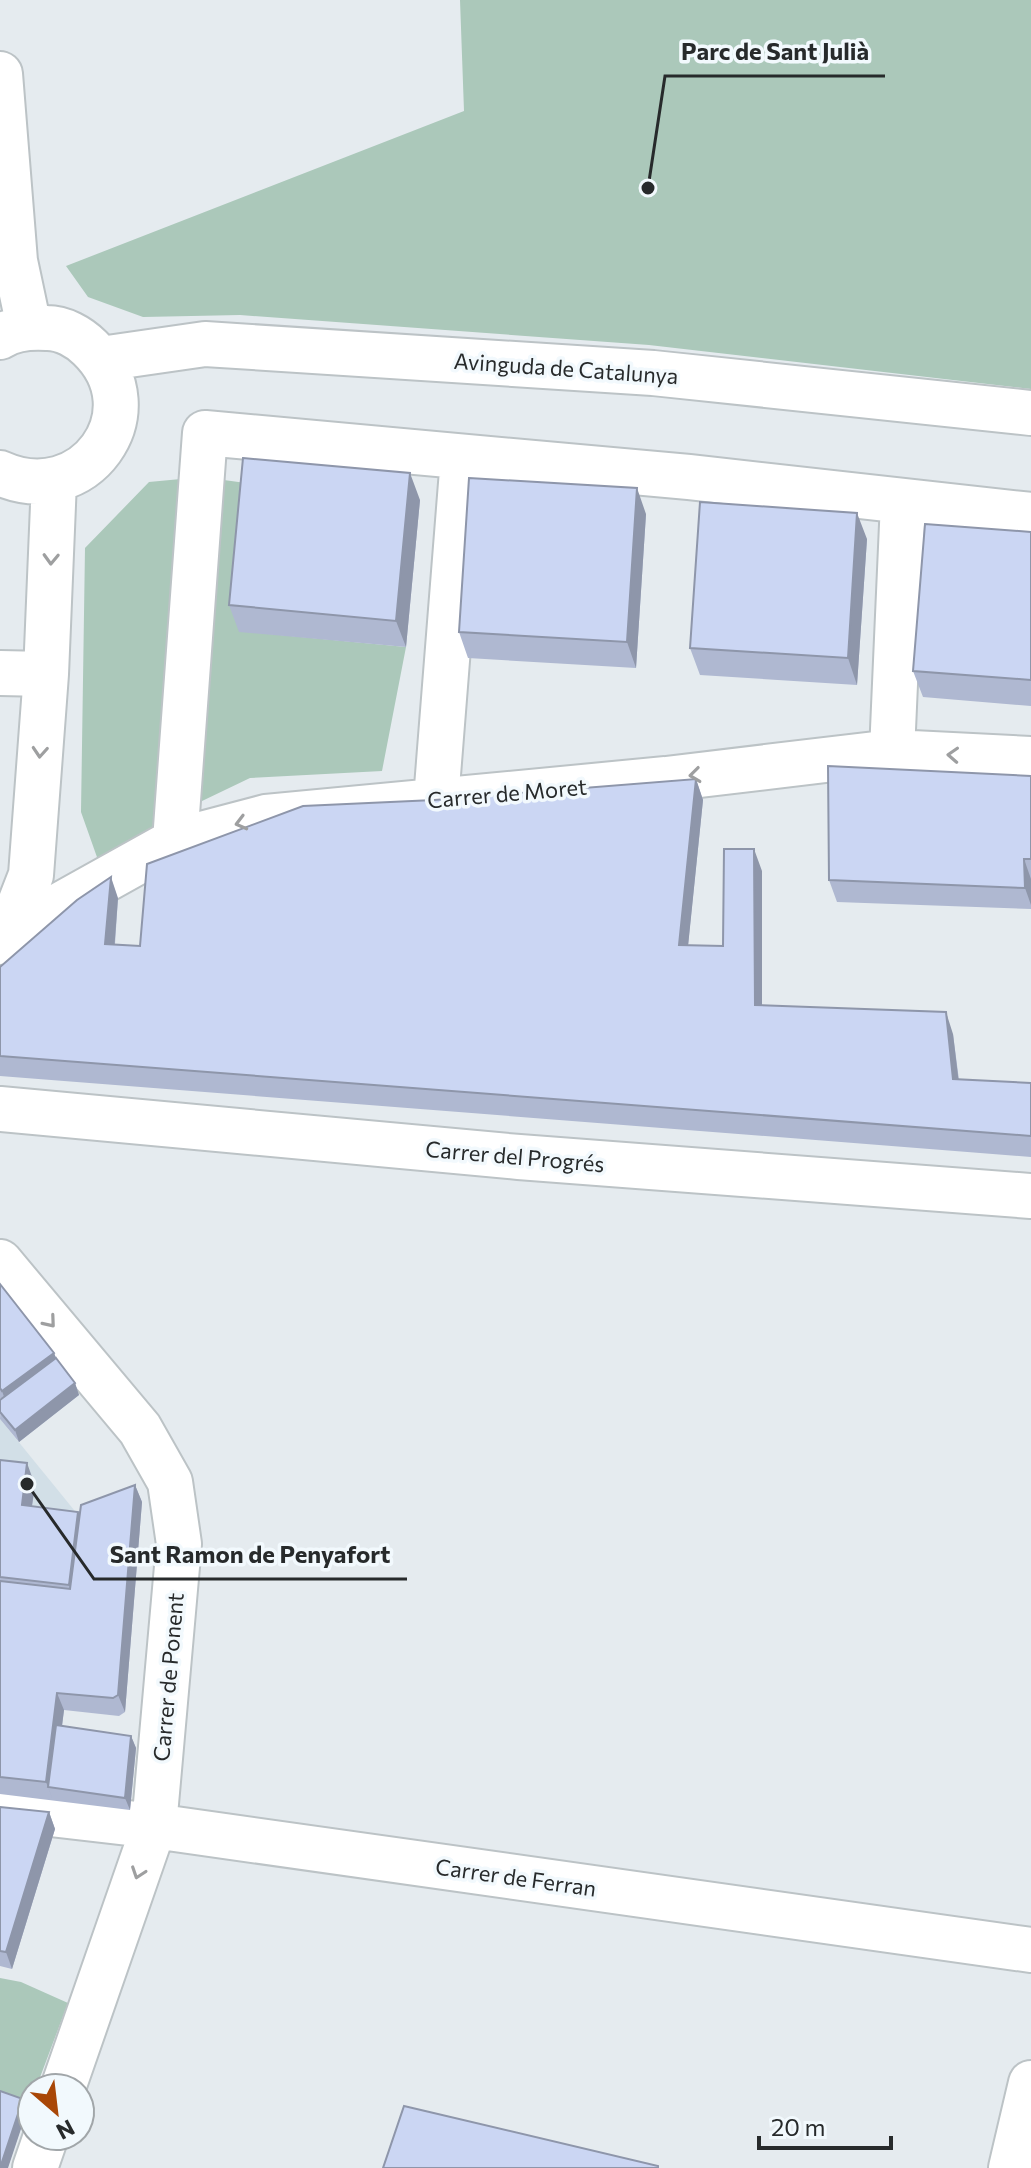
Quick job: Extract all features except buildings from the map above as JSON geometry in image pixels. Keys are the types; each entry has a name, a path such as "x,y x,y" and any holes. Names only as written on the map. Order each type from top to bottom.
{"street":[{"path":"0,74 15,261 14,332 56,328 82,339 101,359 116,392 113,428 95,459 77,473 54,481 28,482 0,473"},
{"name":"Avinguda de Catalunya","path":"101,359 205,344 653,373 1031,413"},
{"path":"175,841 205,433 689,477 1031,515"},
{"path":"436,800 463,458"},
{"path":"4,938 31,875 46,674 54,481"},
{"path":"892,752 903,502"},
{"path":"0,673 46,674"},
{"name":"Carrer de Moret","path":"4,938 175,841 266,817 666,779 892,752 1031,759"},
{"name":"Carrer del Progrés","path":"0,1109 519,1157 1031,1196"},
{"name":"Carrer de Ponent","path":"0,1262 140,1429 170,1482 179,1544 154,1826 69,2072"},
{"name":"Carrer de Ferran","path":"0,1808 154,1826 1031,1950"},
{"path":"1011,2168 1031,2083"}],"shaded area":[{"path":"0,1419 87,1526 0,1597"}],"green space":[{"path":"460,0 1031,0 1031,389 649,345 240,315 143,317 88,297 66,266 464,111"},
{"path":"202,477 253,484 239,631 406,647 382,771 250,778 177,813 98,860 81,812 85,548 149,482"},
{"path":"0,1978 21,1982 68,2003 42,2072 16,2072 16,2107 0,2102"}],"place":[{"name":"Parc de Sant Julià","path":"648,188"},
{"name":"Sant Ramon de Penyafort","path":"27,1484"}]}
